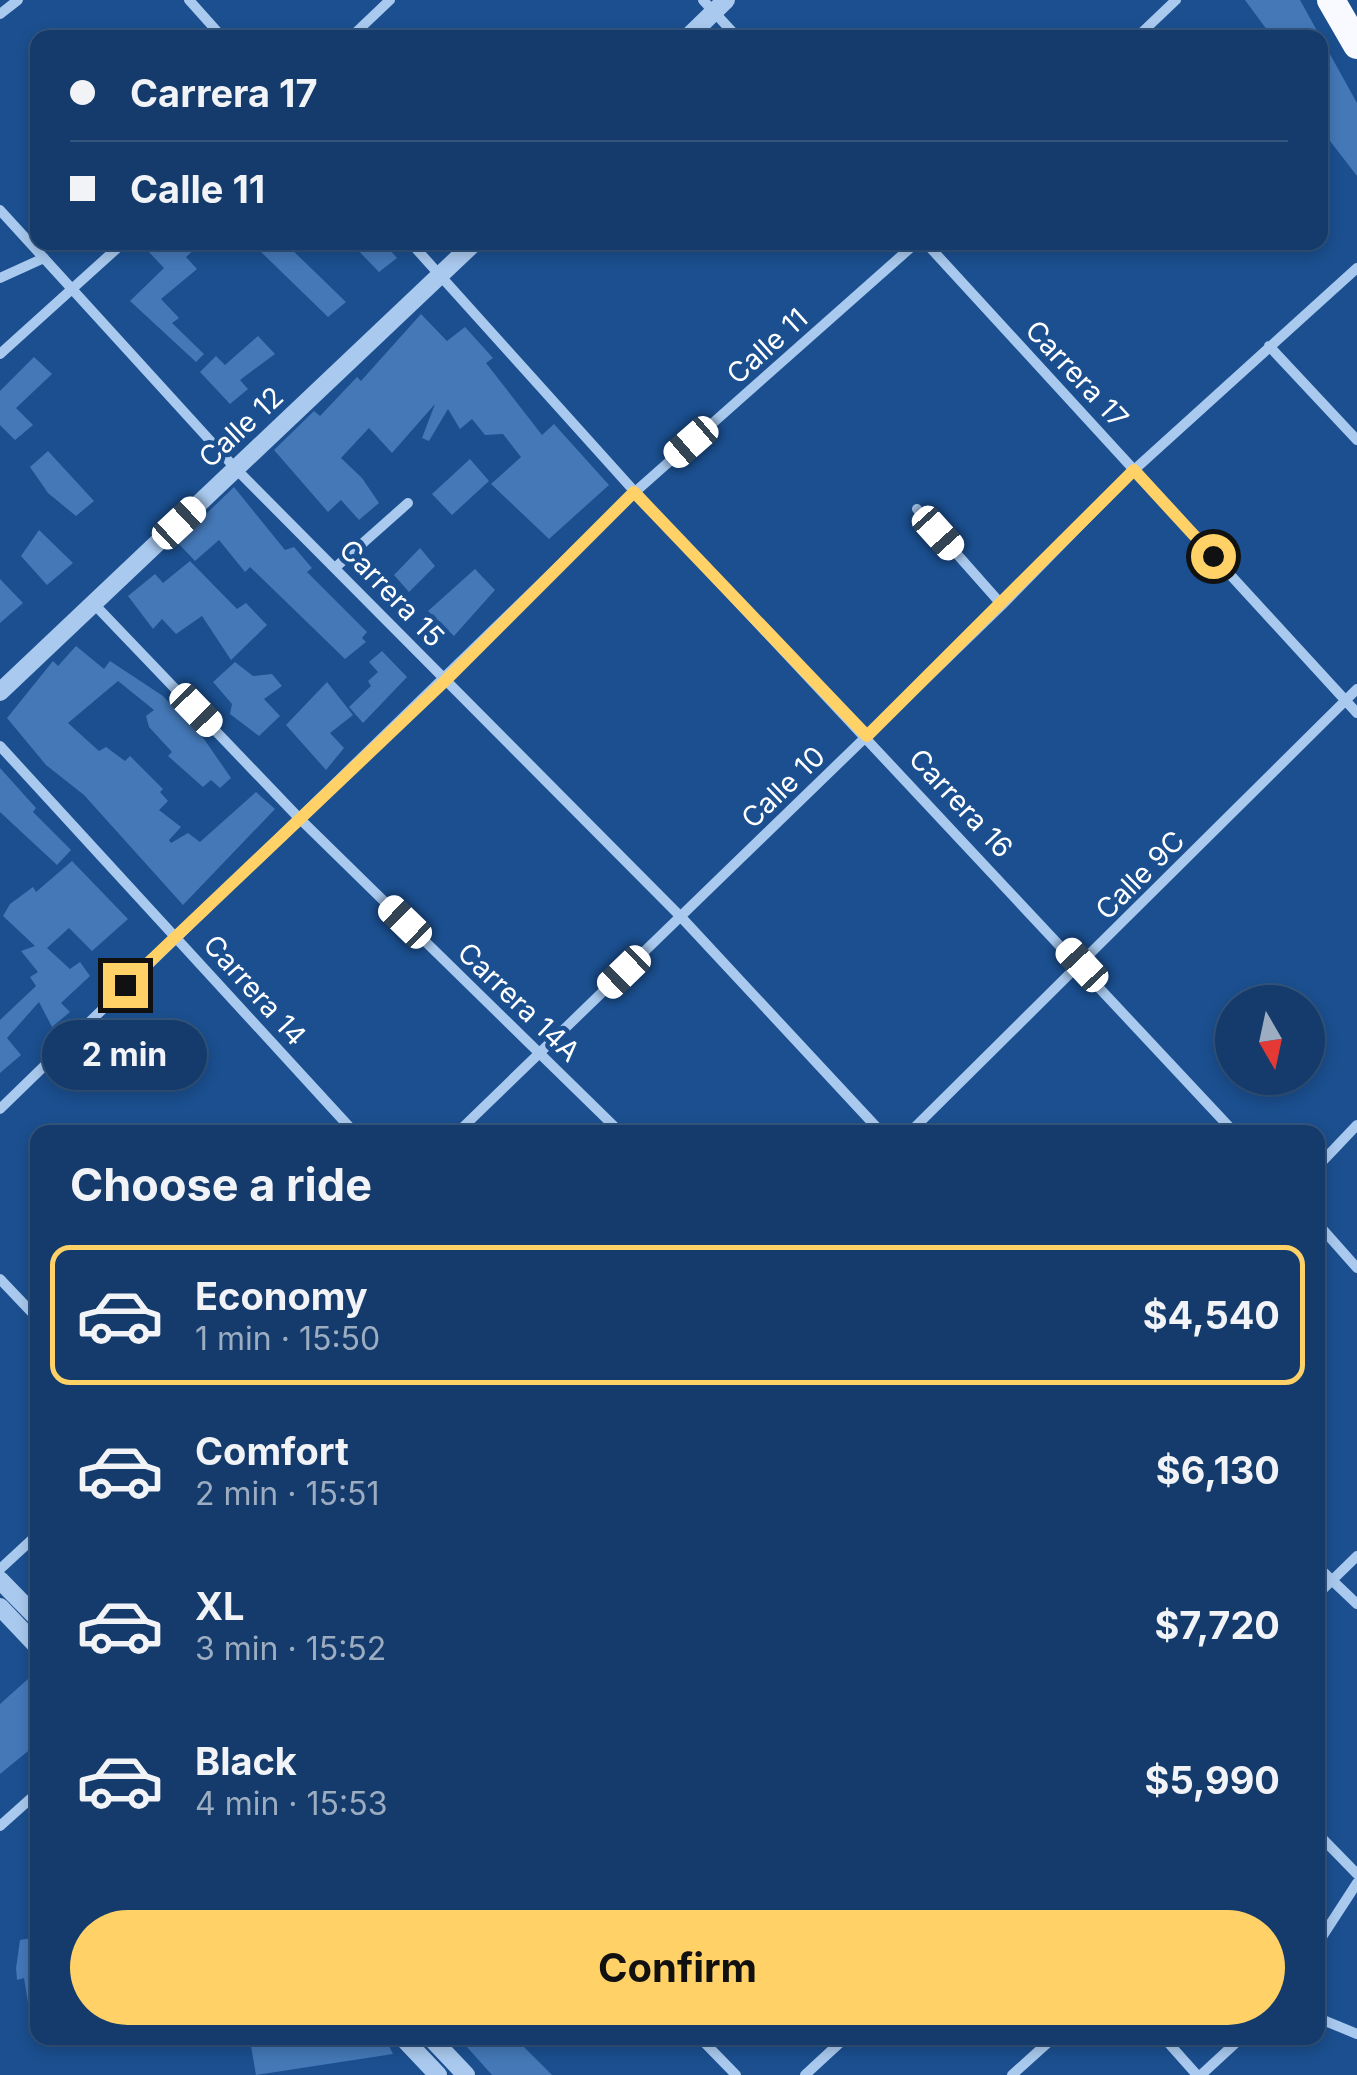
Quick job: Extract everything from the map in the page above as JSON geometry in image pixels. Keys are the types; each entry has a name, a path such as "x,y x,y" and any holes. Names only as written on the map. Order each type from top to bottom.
{"highway":[{"path":"1331,0 1357,45"}],"street":[{"path":"0,14 18,0"},
{"path":"189,0 216,30"},
{"path":"358,30 390,0"},
{"path":"1144,30 1176,0"},
{"path":"693,30 714,4 732,30"},
{"name":"Carrera 15","path":"0,210 30,243"},
{"name":"Carrera 15","path":"37,250 236,469 337,566 445,681 681,917 874,1125"},
{"path":"0,354 115,250"},
{"name":"Carrera 16","path":"417,250 634,492 1082,965 1228,1125"},
{"name":"Calle 12","path":"0,692 468,250"},
{"name":"Calle 11","path":"0,1109 174,936 445,681 634,492 908,250"},
{"name":"Carrera 17","path":"933,250 1357,713"},
{"path":"0,278 44,258"},
{"name":"Calle 10","path":"465,1125 1002,605 1134,470 1357,268"},
{"path":"1270,346 1357,440"},
{"path":"337,566 408,502"},
{"path":"917,509 1002,605"},
{"name":"Carrera 14A","path":"94,604 298,817 613,1125"},
{"name":"Calle 9C","path":"917,1125 1357,689"},
{"name":"Carrera 14","path":"0,746 348,1125"},
{"path":"1325,1159 1357,1125"},
{"path":"1325,1232 1357,1268"},
{"path":"0,1279 30,1311"},
{"path":"0,1569 30,1541"},
{"path":"1325,1586 1357,1556"},
{"path":"1325,1574 1357,1604"},
{"path":"0,1580 30,1612"},
{"path":"0,1606 30,1638"},
{"path":"0,1826 30,1799"},
{"path":"1325,1841 1357,1874"},
{"path":"1325,1932 1357,1883"},
{"path":"1325,2021 1357,2034"},
{"path":"409,2045 431,2068"},
{"path":"444,2045 466,2075"},
{"path":"707,2045 736,2075"},
{"path":"805,2075 837,2045"},
{"path":"1012,2075 1045,2045"},
{"path":"1171,2045 1199,2075 1233,2045"}],"building":[{"path":"1245,0 1300,0 1317,30 1267,30"},
{"path":"1328,51 1357,103 1357,176 1328,138"},
{"path":"193,250 186,257 197,269 161,299 179,318 172,323 204,354 196,362 130,301 164,268 149,252"},
{"path":"259,250 292,250 346,302 328,317"},
{"path":"358,250 390,250 397,258 379,272"},
{"path":"421,314 447,341 465,327 493,358 486,363 542,435 554,424 609,485 549,539 491,484 521,457 503,434 485,435 472,419 460,429 448,409 429,441 422,438 435,404 392,453 369,428 341,458 362,478 379,503 359,520 341,500 328,512 274,450 314,411 320,416 357,377 361,381"},
{"path":"258,336 275,354 240,380 248,389 230,404 200,372 216,356 225,365"},
{"path":"34,357 52,374 16,408 33,425 15,440 0,425 0,391"},
{"path":"48,451 94,501 76,516 48,493 30,467"},
{"path":"470,459 489,481 452,515 432,494"},
{"path":"234,487 285,550 294,547 312,568 307,572 367,632 362,638 366,642 345,659 250,567 245,572 219,540 195,561 177,542"},
{"path":"39,530 73,563 47,585 21,556"},
{"path":"420,548 435,566 409,592 394,575"},
{"path":"190,561 237,609 246,603 267,625 231,660 202,616 176,634 162,619 153,629 128,596 155,574 163,583"},
{"path":"475,569 495,590 454,636 428,611"},
{"path":"0,579 23,603 0,623"},
{"path":"76,646 104,669 110,661 163,696 204,739 231,778 220,788 211,780 203,787 168,756 172,752 149,727 146,716 154,710 118,681 68,723 99,751 106,747 125,761 130,756 163,789 160,792 168,801 159,810 181,827 169,840 171,843 188,833 200,842 256,792 275,809 183,905 84,795 46,765 7,718 53,661 58,666"},
{"path":"382,651 407,677 363,723 349,707 371,686 368,681 378,672 369,662"},
{"path":"235,662 253,676 272,674 282,686 264,699 280,716 259,736 230,714 232,704 213,682"},
{"path":"327,682 353,715 330,733 344,748 326,770 286,725"},
{"path":"0,768 36,808 33,812 71,850 57,865 0,812"},
{"path":"72,861 128,919 92,951 69,928 47,948 70,969 80,962 90,976 61,1003 70,1012 52,1027 39,1002 7,1038 21,1055 0,1073 0,1020 36,986 30,977 38,972 21,951 35,946 3,916 10,904 33,887 36,892"},
{"path":"30,1677 30,1750 0,1774 0,1704"},
{"path":"30,1938 30,2009 24,1978 17,1980 20,1940"},
{"path":"388,2045 393,2054 256,2075 251,2046"},
{"path":"465,2045 522,2045 552,2075 492,2075"}],"route":[{"path":"125,985 445,681 634,492 867,736 1134,470 1213,556"}]}
